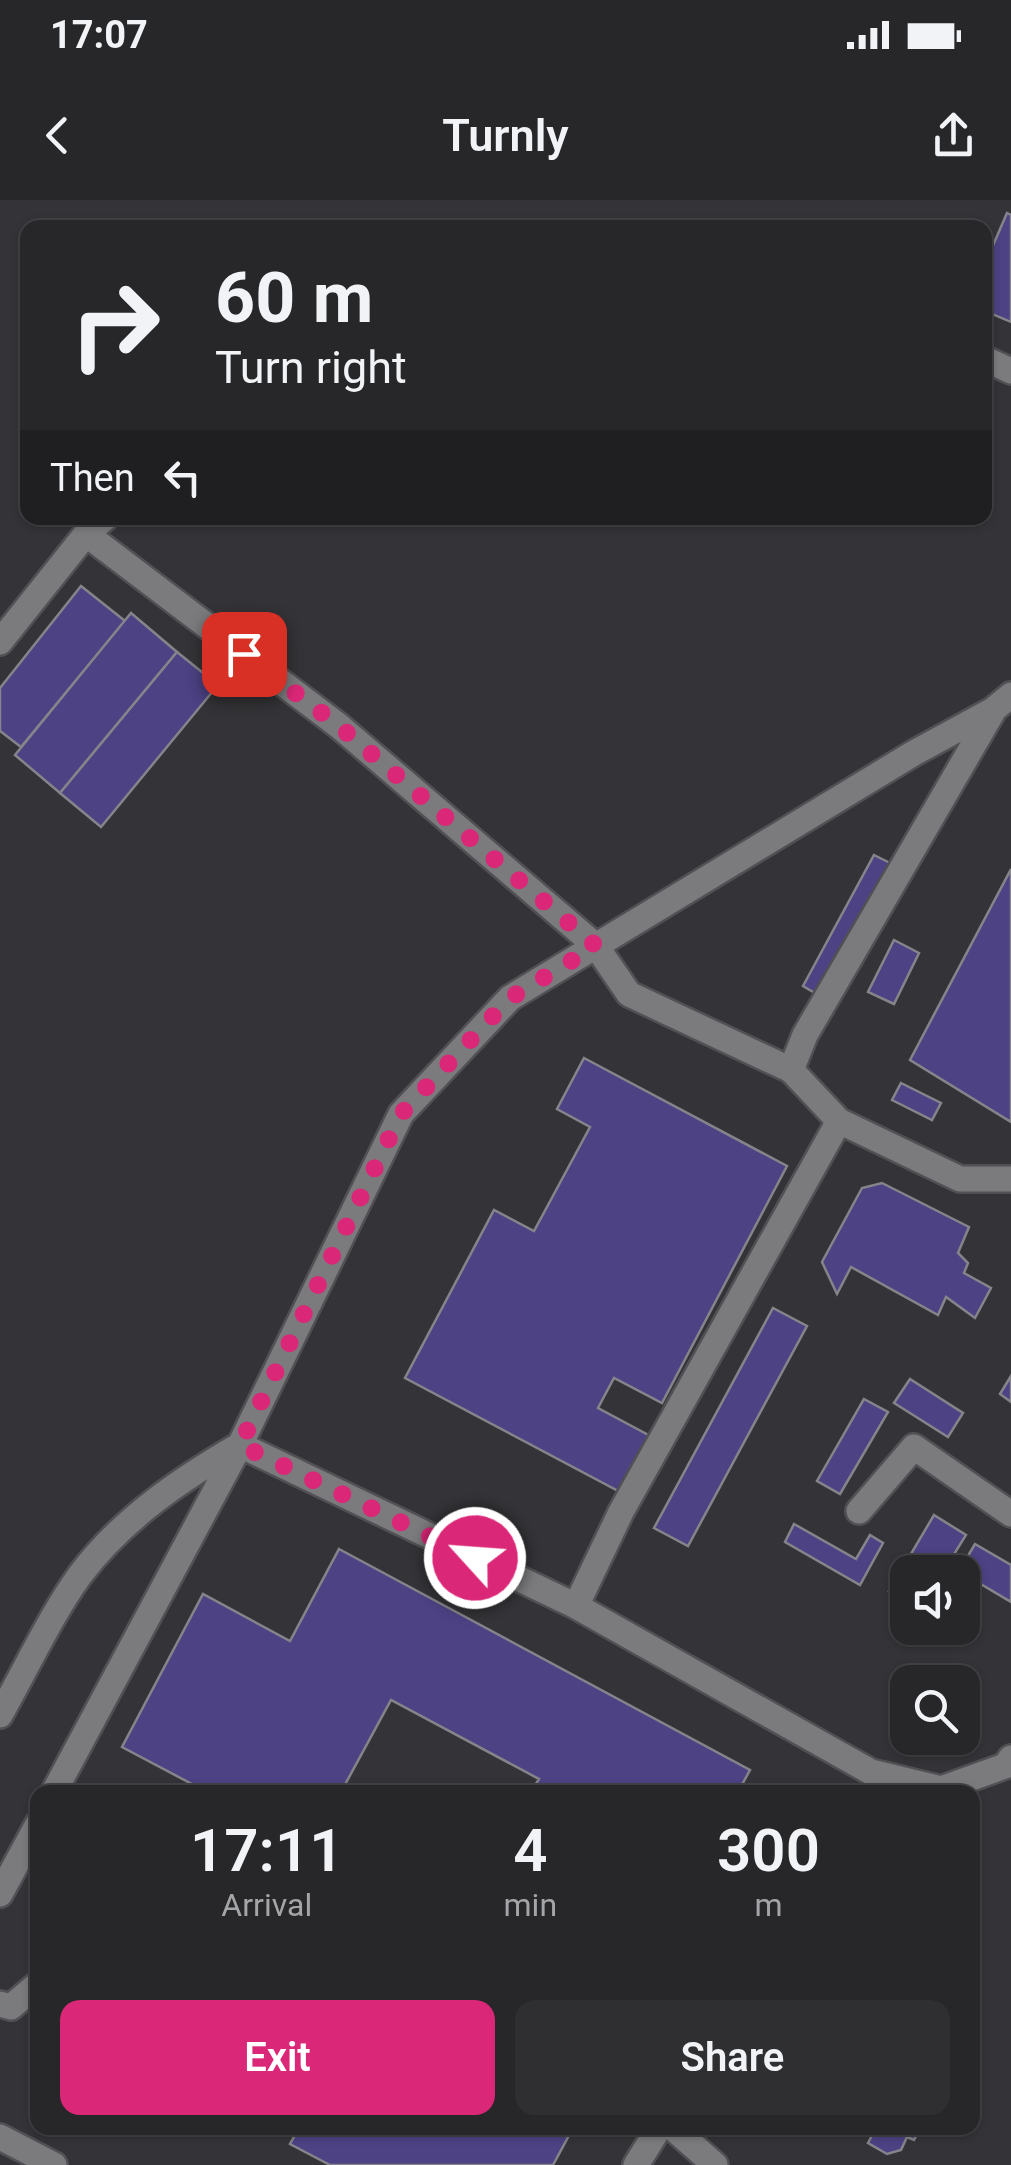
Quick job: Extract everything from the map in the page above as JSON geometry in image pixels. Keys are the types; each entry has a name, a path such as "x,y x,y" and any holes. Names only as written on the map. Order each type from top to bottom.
{"lane":[{"path":"0,642 96,526 339,726 596,946 629,994 791,1070 839,1121 960,1179 1011,1179"},
{"path":"65,1785 240,1445 401,1114 510,998 1002,702"},
{"path":"791,1070 804,1035 1002,702"},
{"path":"576,1606 621,1512 839,1121"},
{"path":"240,1445 576,1606 865,1782 893,1785"},
{"path":"0,1714 80,1576 104,1548 165,1492 240,1445"},
{"path":"859,1511 914,1447 1011,1514"},
{"path":"954,1785 1005,1766 1011,1758"},
{"path":"0,1894 30,1839"},
{"path":"0,2004 11,2007 30,1991"},
{"path":"636,2165 654,2135"},
{"path":"681,2135 715,2165"},
{"path":"0,2136 54,2165"}],"building":[{"path":"1007,213 1011,215 1011,322 992,314 992,248"},
{"path":"81,586 125,621 21,747 0,731 0,688"},
{"path":"131,613 177,652 60,793 15,755"},
{"path":"177,652 218,685 101,827 60,793"},
{"path":"874,855 892,864 820,996 803,986"},
{"path":"1011,869 1011,1122 910,1060"},
{"path":"894,940 919,953 894,1004 868,992"},
{"path":"584,1058 787,1166 662,1403 614,1378 598,1408 654,1438 624,1494 405,1378 494,1210 534,1231 590,1127 557,1109"},
{"path":"901,1083 941,1103 932,1120 892,1100"},
{"path":"882,1183 969,1227 958,1253 968,1263 964,1273 991,1288 975,1318 946,1297 938,1315 851,1267 837,1294 822,1262 862,1188"},
{"path":"773,1308 807,1326 688,1546 654,1528"},
{"path":"1011,1376 1011,1402 1000,1394"},
{"path":"910,1379 963,1413 948,1437 894,1403"},
{"path":"864,1399 888,1412 840,1494 817,1481"},
{"path":"934,1515 966,1535 954,1555 910,1555"},
{"path":"794,1524 856,1559 870,1535 883,1543 860,1585 785,1542"},
{"path":"975,1544 1011,1565 1011,1602 980,1584 980,1555 968,1555"},
{"path":"339,1549 750,1770 742,1785 535,1785 539,1779 391,1700 345,1785 194,1785 122,1747 203,1594 290,1641"},
{"path":"295,2135 569,2135 553,2165 330,2165 290,2144"},
{"path":"872,2135 916,2135 914,2140 907,2137 901,2150 887,2154 868,2143"}],"route":[{"path":"244,654 339,726 596,946 510,998 401,1114 240,1445 475,1558"}]}
